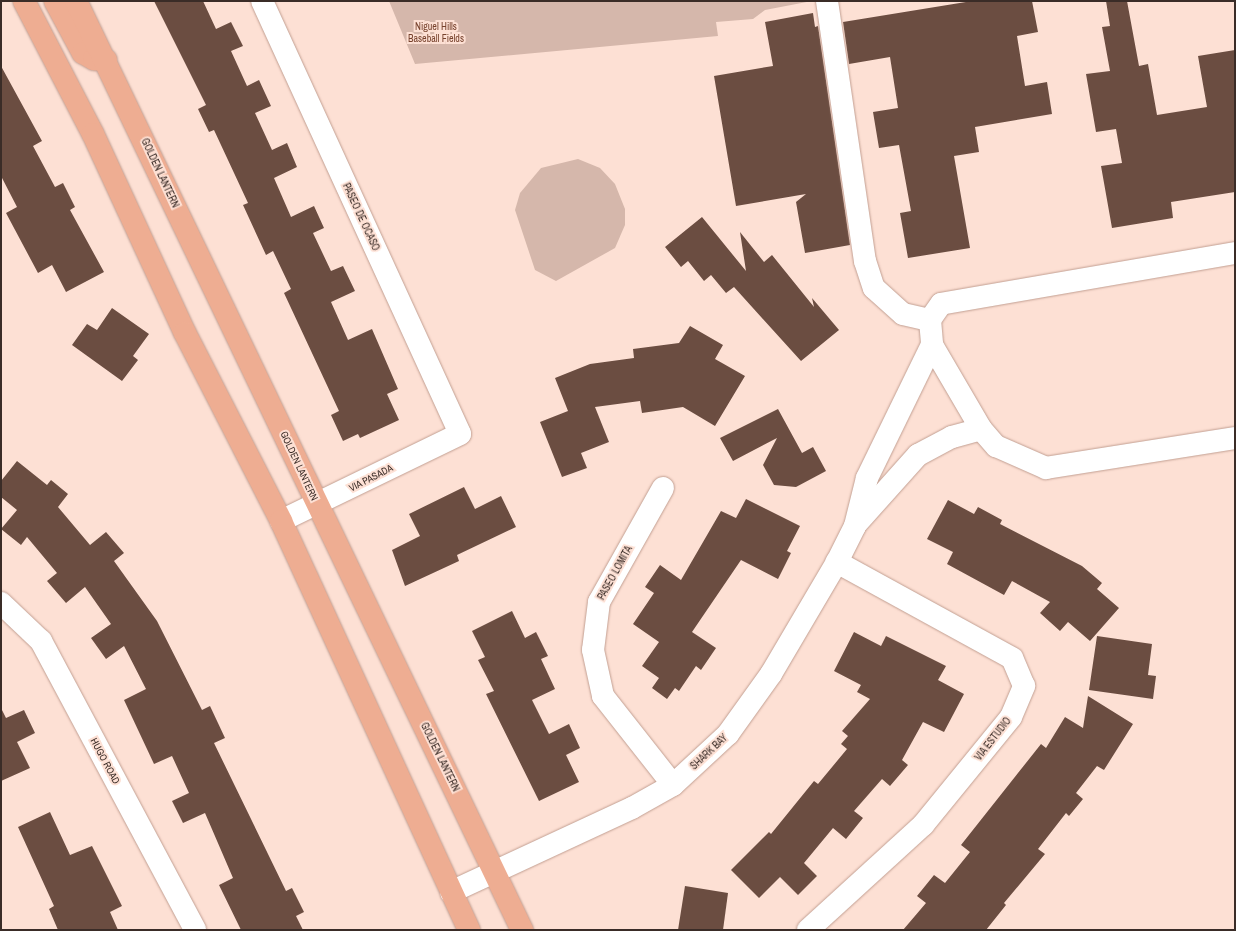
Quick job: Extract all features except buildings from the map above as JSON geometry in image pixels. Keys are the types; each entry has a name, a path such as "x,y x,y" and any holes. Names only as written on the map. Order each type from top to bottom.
{"main road":[{"path":"24,1 93,134 185,333 281,521 469,930"},
{"path":"55,1 83,53 94,59 106,60"},
{"name":"GOLDEN LANTERN","path":"76,1 106,60 318,505 497,873 522,930"}],"street":[{"name":"PASEO DE OCASO","path":"262,1 460,434"},
{"path":"827,1 865,261 874,288 903,314 930,320"},
{"path":"1235,253 941,304 930,320 932,345 981,429 996,446 1046,468 1235,438"},
{"path":"854,526 867,478 932,345"},
{"path":"854,526 918,455 952,437 981,429"},
{"name":"VIA PASADA","path":"281,521 318,505 460,434"},
{"name":"PASEO LOMITA","path":"663,488 599,602 593,650 603,696 673,785"},
{"name":"SHARK BAY","path":"451,892 497,873 673,785 728,734 771,674 837,562 854,526"},
{"name":"VIA ESTUDIO","path":"808,930 923,825 1012,717 1024,686 1012,658 837,562"},
{"name":"HUGO ROAD","path":"1,604 41,640 195,930"}],"green space":[{"name":"Niguel Hills Baseball Fields","path":"389,1 812,1 765,10 753,19 716,22 718,36 415,64"},
{"path":"578,159 600,168 615,184 625,209 625,225 615,248 556,281 535,270 515,210 520,193 541,168"}]}
